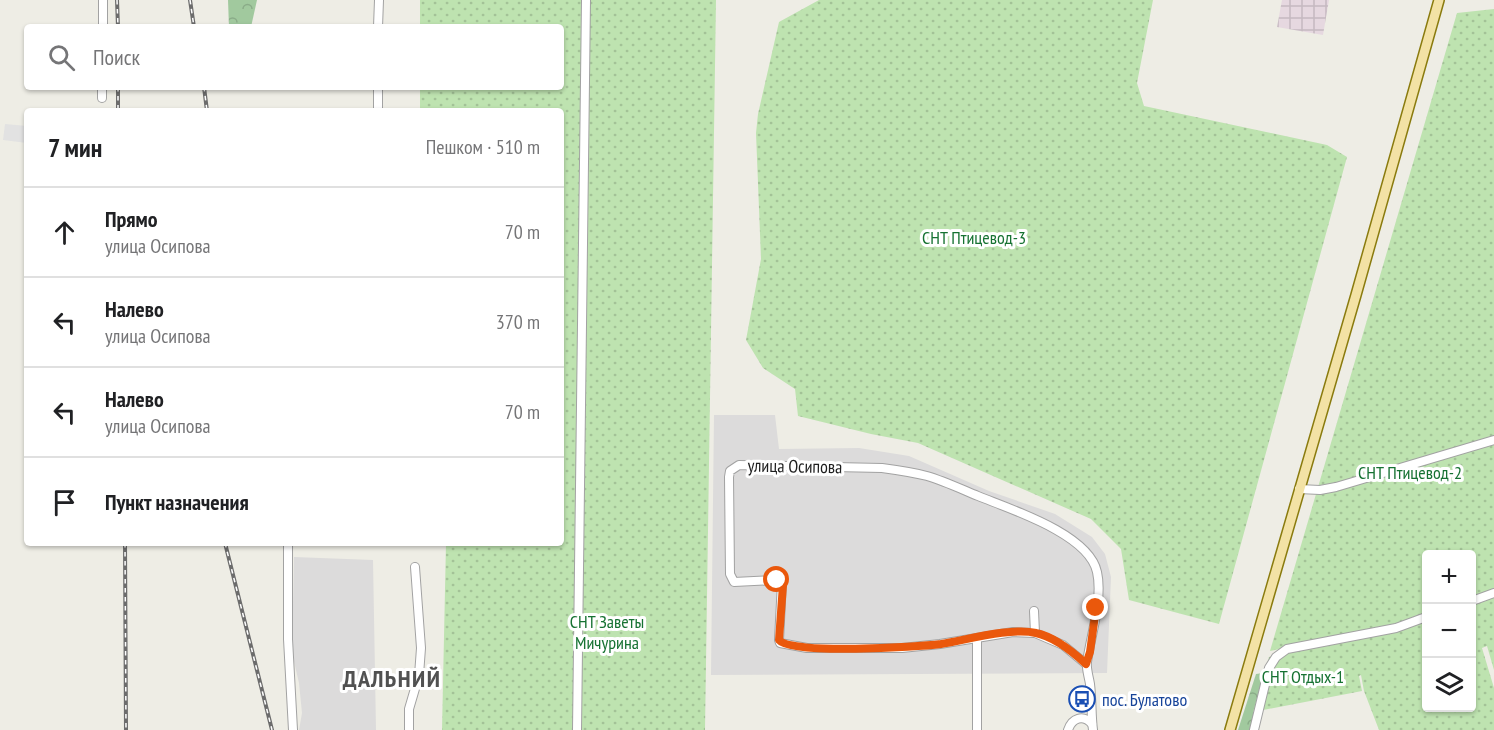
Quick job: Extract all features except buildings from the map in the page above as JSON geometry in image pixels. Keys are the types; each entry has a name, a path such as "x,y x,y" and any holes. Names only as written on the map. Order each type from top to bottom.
{"main road":[{"path":"1230,730 1439,0"}],"street":[{"path":"103,0 103,24"},
{"path":"378,24 379,0"},
{"path":"577,730 586,0"},
{"path":"102,90 102,98"},
{"path":"378,90 378,108"},
{"path":"1299,489 1320,490 1336,487 1494,440"},
{"name":"улица Осипова","path":"1086,664 1063,645 1035,633 1013,632 902,648 807,648 780,643 782,582 777,580 734,582 730,574 730,471 739,465 882,468 904,471 936,479 1051,526 1087,553 1098,573 1099,589 1090,652 1086,664 1093,727"},
{"path":"288,546 288,639 293,730"},
{"path":"409,730 409,709 419,675 421,648 415,567"},
{"path":"1476,600 1494,593"},
{"path":"1034,611 1035,633"},
{"path":"1254,730 1269,668 1276,657 1287,649 1396,628 1422,618"},
{"path":"977,638 977,730"},
{"path":"1068,730 1070,724 1076,719 1083,718 1093,727"}],"shaded area":[{"path":"1282,0 1329,0 1323,35 1277,27"},
{"path":"5,124 24,126 24,143 3,140"},
{"path":"714,415 775,415 779,449 859,448 909,456 989,491 1055,514 1092,537 1105,554 1111,577 1107,673 711,675"},
{"path":"294,557 373,560 376,730 299,730 302,713 299,683 292,653"}],"green space":[{"path":"228,0 257,0 252,24 229,24"},
{"name":"СНТ Заветы Мичурина","path":"420,0 716,0 705,730 442,730 446,546 564,546 564,108 420,108 420,90 564,90 564,24 420,24"},
{"name":"СНТ Птицевод-3","path":"819,0 1153,0 1137,83 1144,106 1327,145 1347,157 1219,624 1129,600 1121,549 1091,519 918,443 798,416 795,389 763,368 746,340 761,259 756,133 758,114 779,22"},
{"name":"СНТ Птицевод-2","path":"1494,9 1494,591 1476,598 1476,550 1422,550 1422,616 1395,626 1270,651 1457,13"},
{"name":"СНТ Отдых-1","path":"1494,596 1494,670 1487,646 1482,648 1494,688 1494,730 1379,730 1364,691 1361,675 1359,676 1362,691 1253,712 1269,657 1422,621 1422,712 1476,712 1476,603"},
{"path":"1263,673 1264,679 1251,730 1238,730 1256,674"}],"railway":[{"path":"117,0 118,24"},
{"path":"190,0 194,24"},
{"path":"118,90 118,108"},
{"path":"204,90 207,108"},
{"path":"125,546 126,730"},
{"path":"226,546 272,730"}],"place":[{"name":"пос. Булатово","path":"1082,699"}],"district":[{"name":"ДАЛЬНИЙ","path":"392,678"}],"route":[{"path":"777,580 780,580 783,585 780,643 807,648 902,648 1013,632 1035,633 1063,645 1086,664 1090,652 1096,608"}]}
